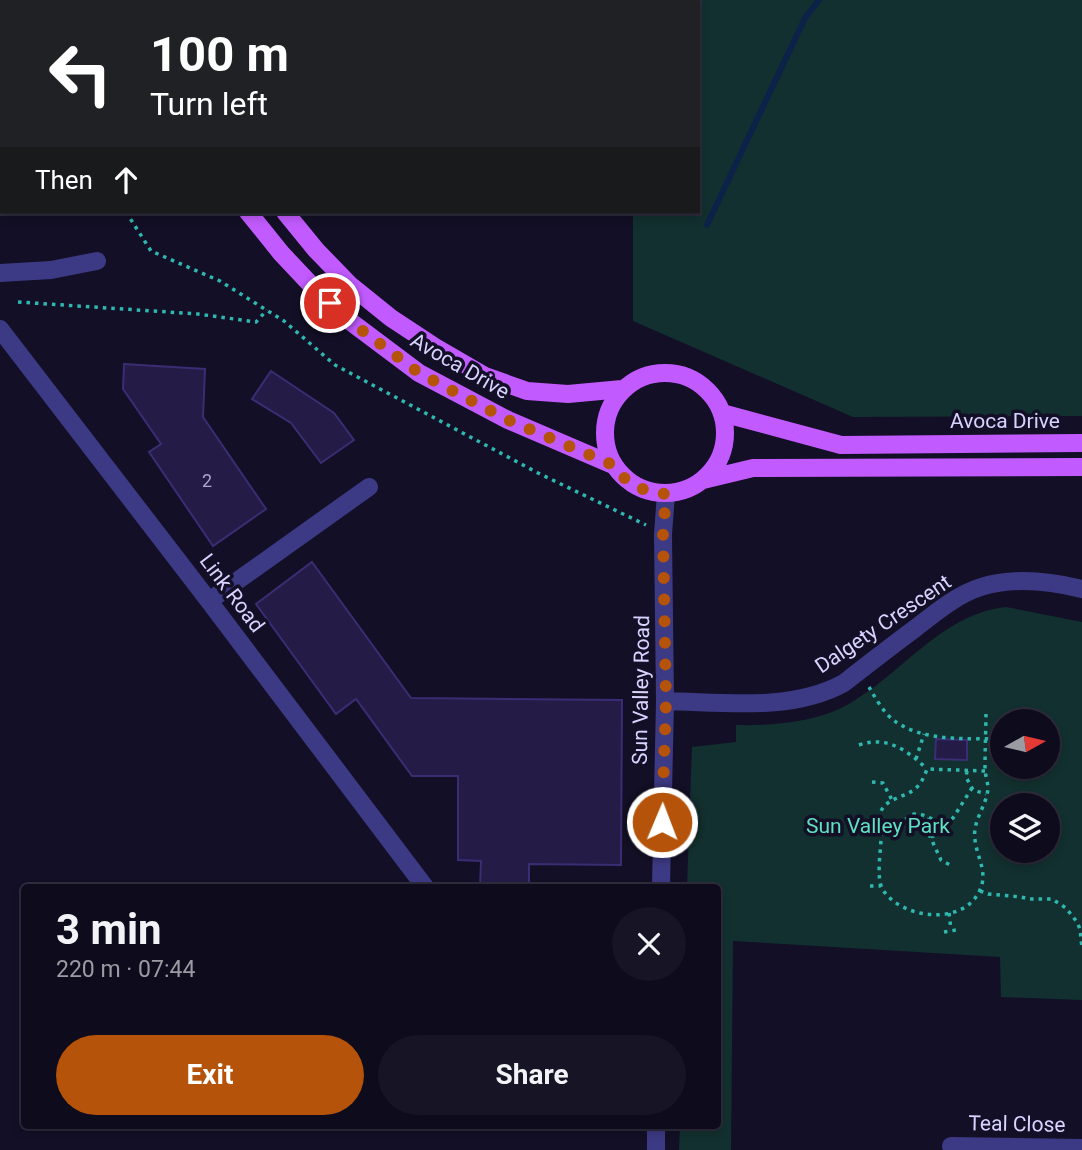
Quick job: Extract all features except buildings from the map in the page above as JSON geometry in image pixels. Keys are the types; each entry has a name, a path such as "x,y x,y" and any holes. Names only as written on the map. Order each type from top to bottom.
{"main road":[{"name":"Avoca Drive","path":"250,214 281,253 347,319 419,373 508,420 613,465"},
{"name":"Avoca Drive","path":"287,214 350,285 391,318 485,376 527,391 568,394 622,389"},
{"path":"703,480 717,464 725,432 722,413 712,395 700,383 681,374 659,372 640,377 622,389 608,410 605,443 613,465 627,481 647,491 666,494 685,490 703,480 753,468 1082,467"},
{"name":"Avoca Drive","path":"722,413 841,445 1082,443"}],"street":[{"path":"0,273 51,270 97,261"},
{"name":"Link Road","path":"0,329 423,884"},
{"path":"209,601 369,487"},
{"name":"Sun Valley Road","path":"661,884 666,701 663,534 666,494"},
{"name":"Dalgety Crescent","path":"666,701 766,702 811,697 844,682 953,601 978,588 1021,581 1082,589"},
{"path":"656,1129 656,1150"},
{"name":"Teal Close","path":"951,1146 1082,1148"}],"path":[{"path":"127,214 152,251 220,281 267,310 284,321 335,365 527,467 663,534"},
{"path":"18,302 198,314 256,322 267,310"},
{"path":"860,670 873,693 894,720 913,731 990,739"},
{"path":"927,769 916,788 892,800 881,811 879,876 881,886 891,900 905,909 926,914 949,913 968,905 983,883 983,869 975,836 988,789 985,771 986,709"},
{"path":"916,759 924,734"},
{"path":"859,745 886,742 902,749 927,769 985,771"},
{"path":"967,771 966,777 972,788 986,794"},
{"path":"872,782 883,783 892,800"},
{"path":"931,837 938,834 944,824 953,818 972,788"},
{"path":"881,823 899,823 914,814 944,824"},
{"path":"929,818 927,830 941,860 952,866"},
{"path":"870,886 881,886"},
{"path":"980,891 1029,899 1052,899 1066,908 1077,922 1082,948"},
{"path":"944,932 953,930 949,913"}],"green space":[{"path":"700,0 1082,0 1082,416 853,417 633,321 633,214 700,214"},
{"name":"Sun Valley Park","path":"1006,607 1082,622 1082,1000 1001,997 1000,957 733,941 731,1150 679,1150 680,1129 721,1129 721,884 687,884 692,747 736,742 736,725 796,721 839,709 871,690 943,632 963,620"}],"waterway":[{"path":"707,225 805,18 819,0"}],"route":[{"path":"330,303 419,373 508,420 613,465 627,481 647,491 666,494 663,534 666,701 662,822"}]}
